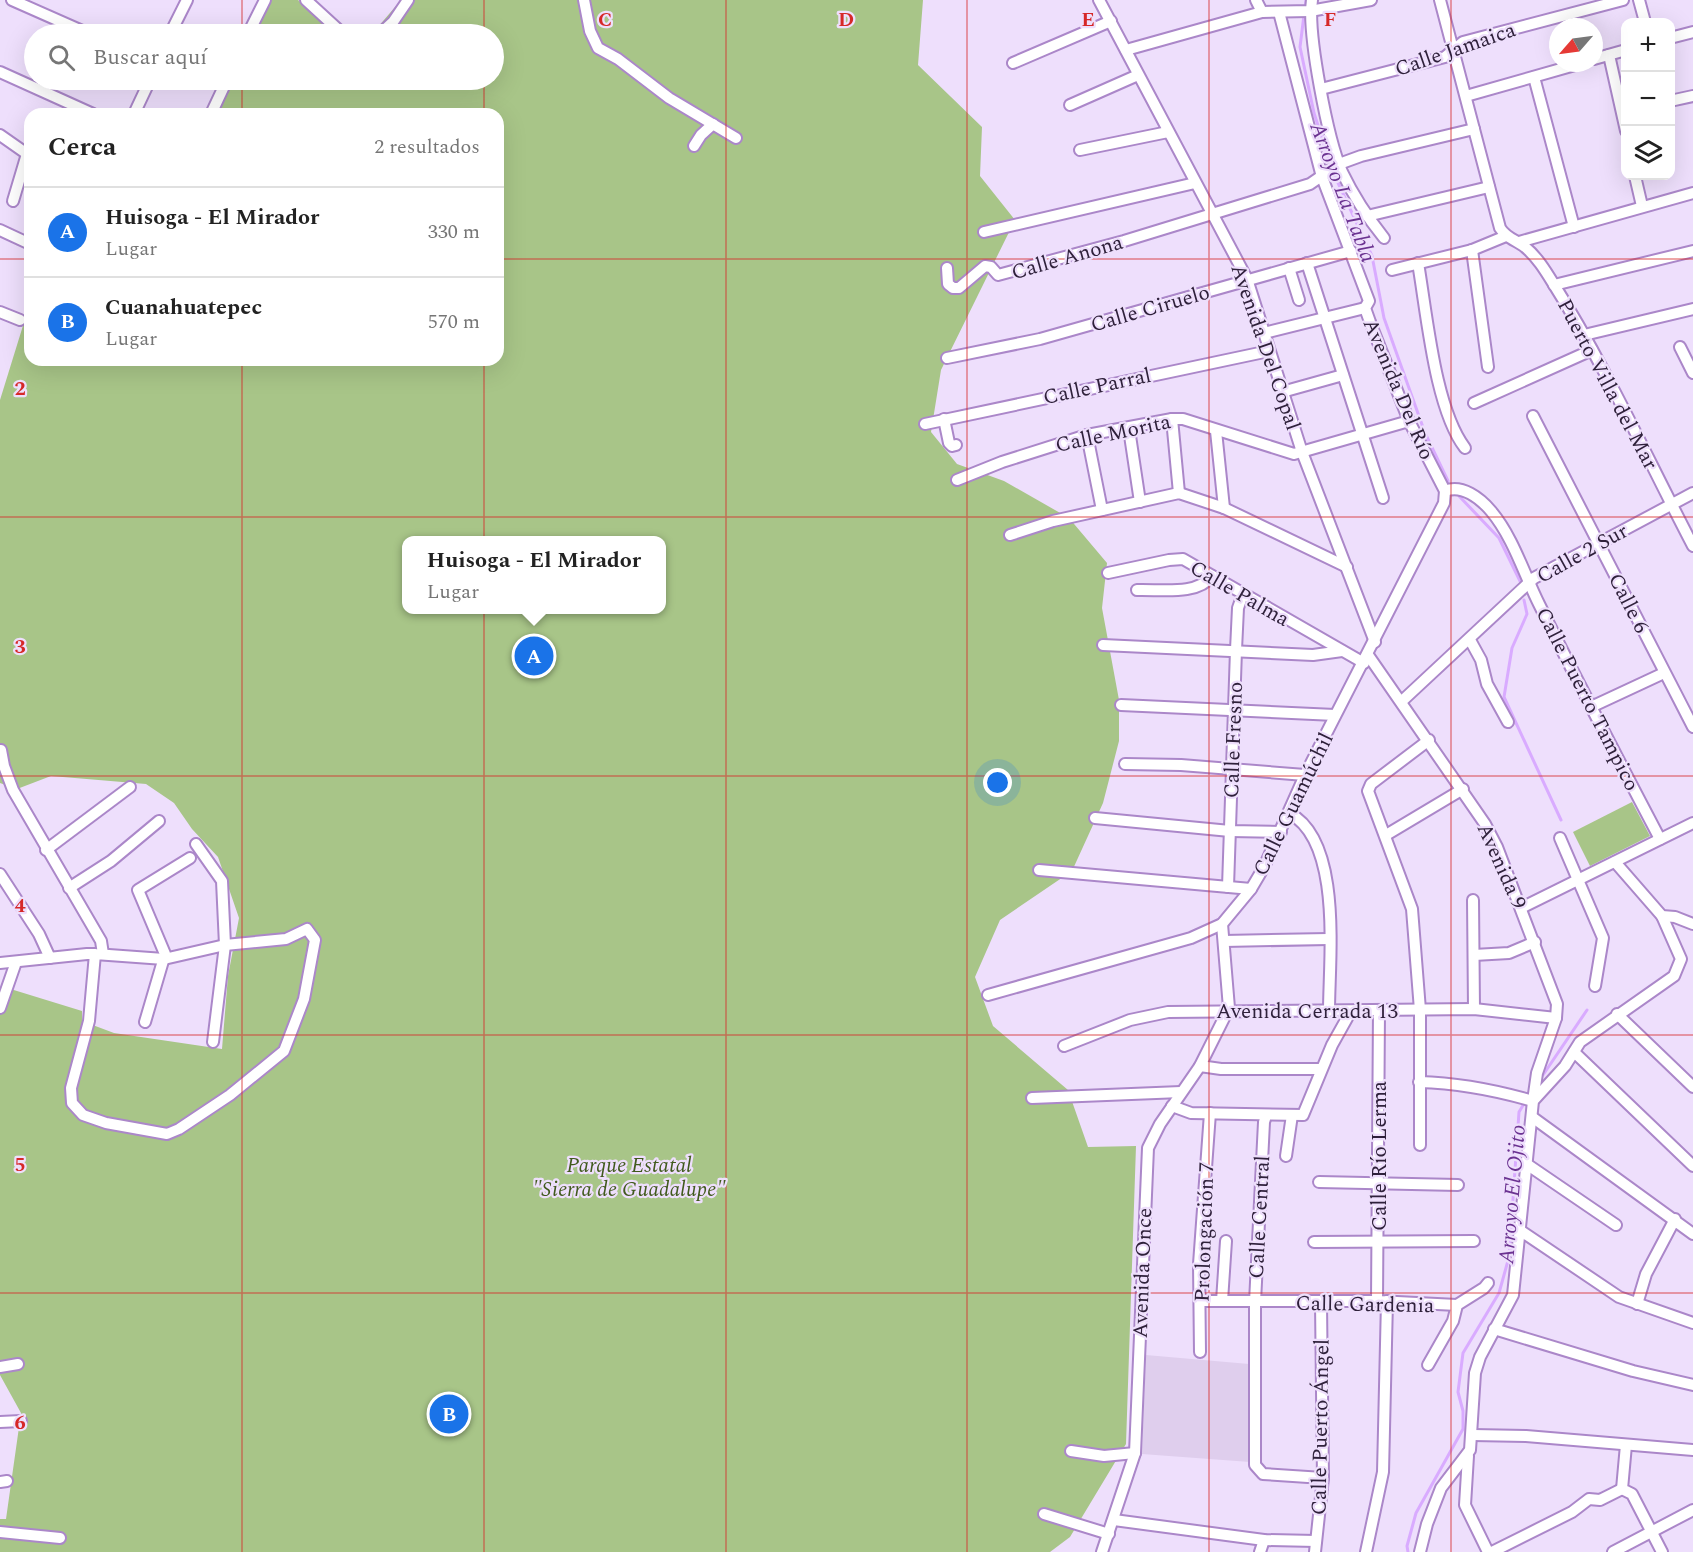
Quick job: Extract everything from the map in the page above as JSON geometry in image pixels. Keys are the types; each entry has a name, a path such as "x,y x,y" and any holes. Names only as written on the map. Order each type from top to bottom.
{"street":[{"path":"12,0 66,24"},
{"path":"175,24 186,0"},
{"path":"253,24 265,0"},
{"path":"306,0 333,24"},
{"path":"318,10 325,0"},
{"path":"391,24 408,0"},
{"path":"584,0 590,32 598,48 618,59 669,98 736,138"},
{"path":"1256,0 1262,12"},
{"path":"1296,0 1304,9"},
{"path":"1126,50 1262,12 1279,12 1371,0"},
{"path":"1392,270 1472,250 1506,236 1500,228 1440,0"},
{"name":"Calle Jamaica","path":"1321,89 1445,57 1463,42 1623,0"},
{"path":"1639,0 1644,18"},
{"name":"Avenida Del Copal","path":"1104,1 1111,21 1167,132 1247,279 1302,452 1375,642"},
{"name":"Avenida Del Río","path":"1304,9 1321,89 1331,171 1384,238"},
{"name":"Avenida Del Río","path":"1279,12 1331,171 1352,251 1369,301 1365,308 1409,421 1444,491"},
{"path":"1013,63 1111,21"},
{"path":"1675,37 1693,32"},
{"path":"1603,57 1621,51"},
{"path":"1609,55 1621,103"},
{"path":"0,72 24,83"},
{"path":"1466,96 1551,72"},
{"path":"1070,105 1138,75"},
{"path":"1534,77 1574,227"},
{"path":"40,90 80,108"},
{"path":"137,108 145,90"},
{"path":"214,108 222,90"},
{"path":"1675,100 1693,96"},
{"path":"694,146 701,135 713,124"},
{"path":"1213,213 1310,184 1361,156 1474,129"},
{"path":"1080,150 1167,132"},
{"path":"0,135 24,152"},
{"path":"13,201 24,167"},
{"path":"1636,180 1642,206"},
{"path":"984,232 1196,183"},
{"path":"1367,216 1489,187"},
{"path":"1519,242 1693,193"},
{"name":"Calle Anona","path":"947,268 948,284 956,289 964,286 985,266 991,267 998,275 1004,275 1028,265 1124,241 1213,213"},
{"path":"0,231 24,241"},
{"name":"Puerto Villa del Mar","path":"1506,236 1519,242 1535,256 1554,285 1592,350 1693,546"},
{"path":"1472,250 1488,367"},
{"name":"Calle Ciruelo","path":"948,358 1040,339 1352,251"},
{"path":"1554,285 1693,251"},
{"path":"1307,263 1383,498"},
{"path":"1418,263 1444,406 1457,437 1465,448"},
{"path":"1289,268 1299,300"},
{"path":"1264,333 1365,308"},
{"path":"1584,335 1693,309"},
{"path":"0,312 20,320"},
{"path":"1680,347 1693,373"},
{"path":"1474,403 1592,350"},
{"name":"Calle Parral","path":"925,424 1269,351"},
{"path":"1282,392 1343,375"},
{"name":"Calle 6","path":"1533,416 1693,727"},
{"path":"944,419 949,443 952,446 956,445"},
{"path":"1172,419 1179,493"},
{"name":"Calle Morita","path":"957,480 1002,462 1088,435 1172,419 1183,420 1288,453 1302,452 1409,421"},
{"path":"1129,429 1140,502"},
{"path":"1216,431 1224,508"},
{"path":"1088,435 1102,510"},
{"name":"Calle Puerto Tampico","path":"1444,491 1459,489 1484,503 1501,525 1591,707 1660,839"},
{"name":"Calle Guamúchil","path":"988,995 1191,938 1222,924 1251,889 1281,832 1305,775 1375,642 1444,503 1444,491"},
{"path":"1010,535 1102,510 1179,493 1224,508 1347,567"},
{"name":"Calle 2 Sur","path":"1402,701 1470,640 1529,582 1693,493"},
{"name":"Calle Palma","path":"1108,573 1177,559 1212,576 1342,651 1366,659"},
{"path":"1137,590 1197,588 1207,583 1212,576"},
{"name":"Calle Fresno","path":"1228,887 1238,608 1242,594"},
{"path":"1470,640 1481,660 1487,684 1508,722"},
{"path":"1103,645 1313,655 1342,651"},
{"name":"Avenida 9","path":"1366,659 1402,701 1463,789 1497,847 1555,993 1556,1018 1537,1073 1533,1101 1513,1295 1494,1329 1475,1373 1473,1435 1468,1456 1465,1505 1490,1552"},
{"path":"1591,707 1664,673"},
{"path":"1121,705 1335,715"},
{"path":"1420,1145 1420,1010 1412,909 1368,788 1429,740"},
{"path":"0,963 99,954 164,959 225,945 286,939 309,930 315,940 304,999 284,1051 230,1095 179,1129 167,1134 106,1123 83,1115 74,1107 70,1096 89,1021 99,954 101,941 13,790 1,750"},
{"path":"1125,764 1181,765 1233,771 1305,775"},
{"path":"46,850 130,787"},
{"path":"1386,835 1463,789"},
{"path":"1289,813 1306,826 1323,858 1327,879 1329,1011"},
{"path":"1095,818 1230,831 1281,832"},
{"path":"69,888 111,861 159,821"},
{"path":"1521,909 1693,823"},
{"path":"1560,838 1603,938 1595,986"},
{"path":"196,844 222,881 225,945 213,1041"},
{"path":"145,1022 164,959 163,945 138,890 190,858"},
{"path":"1419,1082 1466,1085 1533,1101 1565,1066 1580,1042 1617,1014 1668,982 1679,968 1680,955 1662,916 1615,862"},
{"path":"1039,870 1251,889"},
{"path":"0,874 39,934 50,958"},
{"path":"1473,900 1474,1009"},
{"path":"1662,916 1675,917 1693,924"},
{"path":"1222,924 1230,1004 1228,1011"},
{"path":"1224,941 1329,939"},
{"path":"1474,955 1509,953 1535,942"},
{"path":"0,1008 16,962"},
{"name":"Avenida Cerrada 13","path":"1064,1046 1144,1015 1228,1011 1474,1009 1556,1018"},
{"name":"Calle Río Lerma","path":"1366,1552 1383,1472 1382,1301 1379,1241 1379,1010"},
{"name":"Avenida Once","path":"1102,1552 1135,1453 1147,1158 1152,1137 1200,1066 1228,1011"},
{"path":"1173,1106 1191,1113 1304,1115 1322,1069 1351,1011"},
{"path":"1617,1014 1693,1087"},
{"path":"1574,1052 1693,1166"},
{"path":"1200,1066 1221,1069 1322,1069"},
{"path":"1032,1098 1181,1092"},
{"name":"Prolongación 7","path":"1200,1352 1199,1264 1210,1113"},
{"path":"1286,1156 1292,1115"},
{"name":"Calle Central","path":"1266,1116 1255,1302 1255,1466 1257,1471 1263,1474 1323,1478"},
{"path":"1532,1117 1693,1234"},
{"path":"1528,1165 1616,1225"},
{"path":"1319,1182 1458,1185"},
{"path":"1637,1304 1646,1274 1675,1219"},
{"path":"1521,1231 1606,1289 1637,1304 1693,1323"},
{"path":"1222,1301 1226,1241"},
{"path":"1314,1242 1474,1241"},
{"path":"1428,1365 1453,1321 1457,1305 1476,1294 1488,1282"},
{"name":"Calle Gardenia","path":"1201,1301 1321,1303 1382,1301 1457,1305"},
{"name":"Calle Puerto Ángel","path":"1316,1547 1323,1478 1321,1303"},
{"path":"1494,1329 1633,1371 1693,1385"},
{"path":"0,1367 18,1364"},
{"path":"0,1422 21,1421"},
{"path":"1473,1435 1526,1436 1693,1450"},
{"path":"1622,1489 1626,1445"},
{"path":"1071,1451 1104,1456 1135,1453"},
{"path":"1420,1552 1426,1524 1441,1488 1468,1456"},
{"path":"1622,1489 1632,1494 1662,1552"},
{"path":"1490,1552 1572,1512 1589,1499 1600,1500 1622,1489"},
{"path":"1612,1552 1693,1510"},
{"path":"1044,1514 1109,1534"},
{"path":"1114,1520 1316,1547"},
{"path":"0,1532 60,1538"},
{"path":"1260,1552 1264,1540"}],"shaded area":[{"path":"1146,1355 1249,1364 1250,1462 1142,1454"}],"green space":[{"path":"267,0 298,0 326,24 254,24"},
{"name":"Parque Estatal \"Sierra de Guadalupe\"","path":"401,0 923,0 918,65 982,127 980,176 1015,220 941,370 931,432 957,464 1004,481 1069,518 1107,563 1102,608 1119,700 1119,741 1103,803 1072,871 1000,920 975,977 993,1026 1068,1090 1088,1147 1136,1146 1126,1444 1070,1537 1050,1552 0,1552 0,1519 6,1519 21,1413 0,1375 0,998 4,987 82,1011 82,1021 114,1033 222,1049 228,976 239,918 218,857 192,829 174,803 146,784 51,776 17,789 0,783 0,400 24,322 24,366 504,366 504,108 208,108 218,90 504,90 504,24 381,24"},
{"path":"1632,802 1650,836 1590,866 1573,832"}],"waterway":[{"name":"Arroyo La Tabla","path":"1305,8 1306,0"},
{"name":"Arroyo La Tabla","path":"1304,15 1300,47 1314,113 1331,166"},
{"name":"Arroyo La Tabla","path":"1333,172 1372,256 1384,318 1425,433 1448,481"},
{"name":"Arroyo La Tabla","path":"1459,496 1499,538 1520,581"},
{"name":"Arroyo La Tabla","path":"1524,600 1527,614 1512,648 1504,697 1561,820"},
{"name":"Arroyo El Ojito","path":"1543,1075 1587,1010"},
{"name":"Arroyo El Ojito","path":"1408,1552 1407,1546 1416,1513 1463,1429 1463,1411 1458,1392 1463,1353 1499,1293 1509,1257 1519,1112 1525,1102"}],"place":[{"name":"Huisoga - El Mirador","path":"534,656"},
{"name":"Cuanahuatepec","path":"449,1414"}]}
